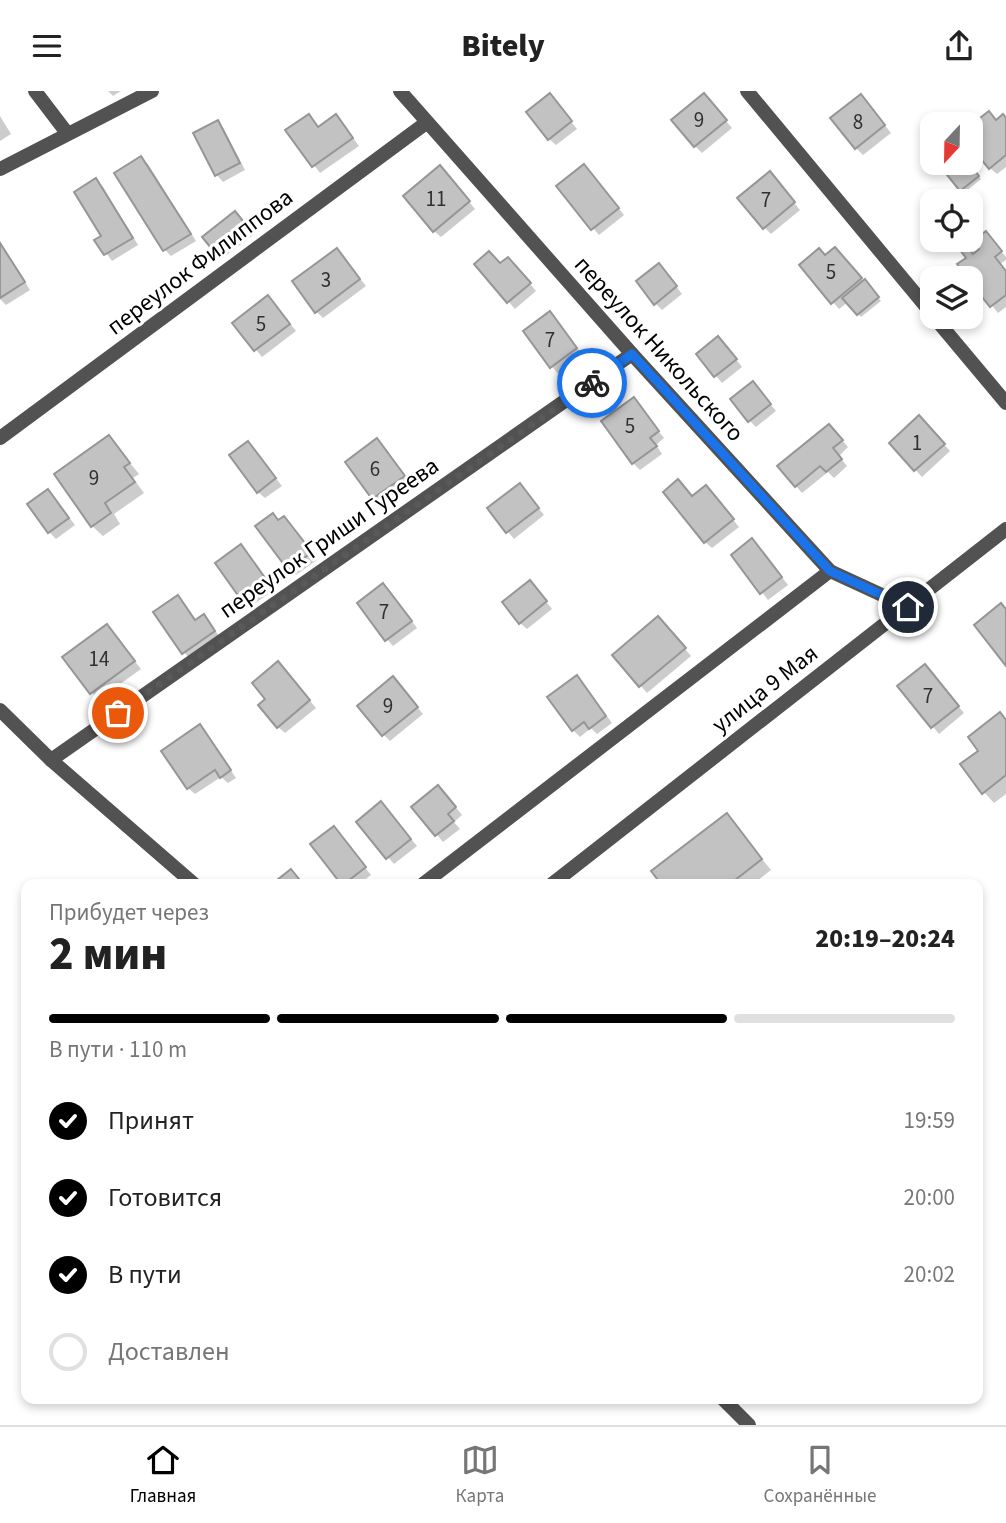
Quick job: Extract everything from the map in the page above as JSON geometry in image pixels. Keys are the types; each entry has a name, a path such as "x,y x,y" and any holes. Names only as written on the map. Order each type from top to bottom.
{"street":[{"path":"35,91 67,133"},
{"path":"0,169 152,91"},
{"name":"переулок Никольского","path":"400,91 632,354 830,571 908,607"},
{"path":"747,91 920,299"},
{"name":"переулок Филиппова","path":"0,438 426,123"},
{"path":"945,329 1006,403"},
{"name":"переулок Гриши Гуреева","path":"51,760 632,354"},
{"name":"улица 9 Мая","path":"558,879 1006,529"},
{"path":"430,879 830,571"},
{"path":"0,710 51,760 188,879"},
{"path":"728,1404 749,1425"}],"building":[{"path":"550,93 572,121 548,140 526,112"},
{"path":"704,93 727,120 694,147 671,120"},
{"path":"861,94 885,125 855,149 830,118"},
{"path":"989,111 996,120 1003,114 1006,118 1006,155 989,169 984,163 984,115"},
{"path":"309,114 318,127 336,114 353,138 312,167 285,130"},
{"path":"218,120 240,163 215,176 193,133"},
{"path":"141,156 191,234 163,251 114,173"},
{"path":"584,164 619,208 591,230 556,186"},
{"path":"440,165 470,201 433,232 403,196"},
{"path":"770,171 795,202 763,229 737,198"},
{"path":"947,175 979,176 963,189 958,189"},
{"path":"96,178 133,238 104,255 94,240 101,236 74,192"},
{"path":"235,211 248,227 215,253 202,237"},
{"path":"986,231 1002,251 995,257 1006,271 1006,295 990,307 983,298 983,266 957,264 966,258 962,252 983,252 983,233"},
{"path":"0,243 25,282 0,298"},
{"path":"835,247 862,278 831,304 799,265 819,248 825,255"},
{"path":"337,248 360,279 315,313 292,281"},
{"path":"489,251 500,263 508,257 531,283 507,303 474,264"},
{"path":"659,263 677,286 654,305 636,281"},
{"path":"865,279 879,297 857,315 842,298"},
{"path":"268,295 290,324 254,351 232,323"},
{"path":"550,311 577,348 550,368 523,331"},
{"path":"718,336 737,359 714,377 696,354"},
{"path":"753,381 771,404 748,422 730,399"},
{"path":"634,397 659,431 650,438 657,446 632,464 601,421"},
{"path":"919,415 945,444 914,471 889,443"},
{"path":"829,424 843,440 833,448 842,459 826,472 820,466 795,487 777,466"},
{"path":"109,435 130,463 124,467 135,482 105,503 111,513 91,527 54,474"},
{"path":"377,438 405,476 372,499 345,462"},
{"path":"248,441 276,478 257,493 229,455"},
{"path":"678,479 692,496 706,485 734,519 704,543 663,492"},
{"path":"520,483 539,508 506,533 487,508"},
{"path":"48,489 69,518 48,533 27,504"},
{"path":"273,513 278,520 284,516 312,552 288,570 255,526"},
{"path":"752,538 782,577 760,594 731,555"},
{"path":"241,544 268,582 242,601 215,563"},
{"path":"530,580 547,601 519,624 502,602"},
{"path":"383,583 412,621 385,641 357,603"},
{"path":"178,595 195,620 204,614 215,631 182,654 153,612"},
{"path":"1001,603 1006,609 1006,666 974,625"},
{"path":"658,616 686,648 639,687 612,655"},
{"path":"107,624 135,661 90,694 62,657"},
{"path":"278,661 310,700 277,728 258,705 265,699 252,683"},
{"path":"925,664 959,706 931,728 897,686"},
{"path":"577,675 606,716 589,729 584,722 572,731 547,697"},
{"path":"393,676 418,707 382,736 357,706"},
{"path":"1000,712 1006,720 1006,775 982,794 960,764 978,751 968,737"},
{"path":"200,724 231,770 220,778 215,770 187,789 161,751"},
{"path":"438,785 456,807 448,814 454,821 435,836 411,807"},
{"path":"381,801 411,839 386,859 356,822"},
{"path":"727,813 762,859 736,879 657,879 651,871"},
{"path":"334,826 366,867 350,879 337,879 310,844"},
{"path":"291,869 299,879 278,879"}],"way so far":[{"path":"118,713 592,383"}],"route":[{"path":"592,383 632,354 830,571 908,607"}]}
